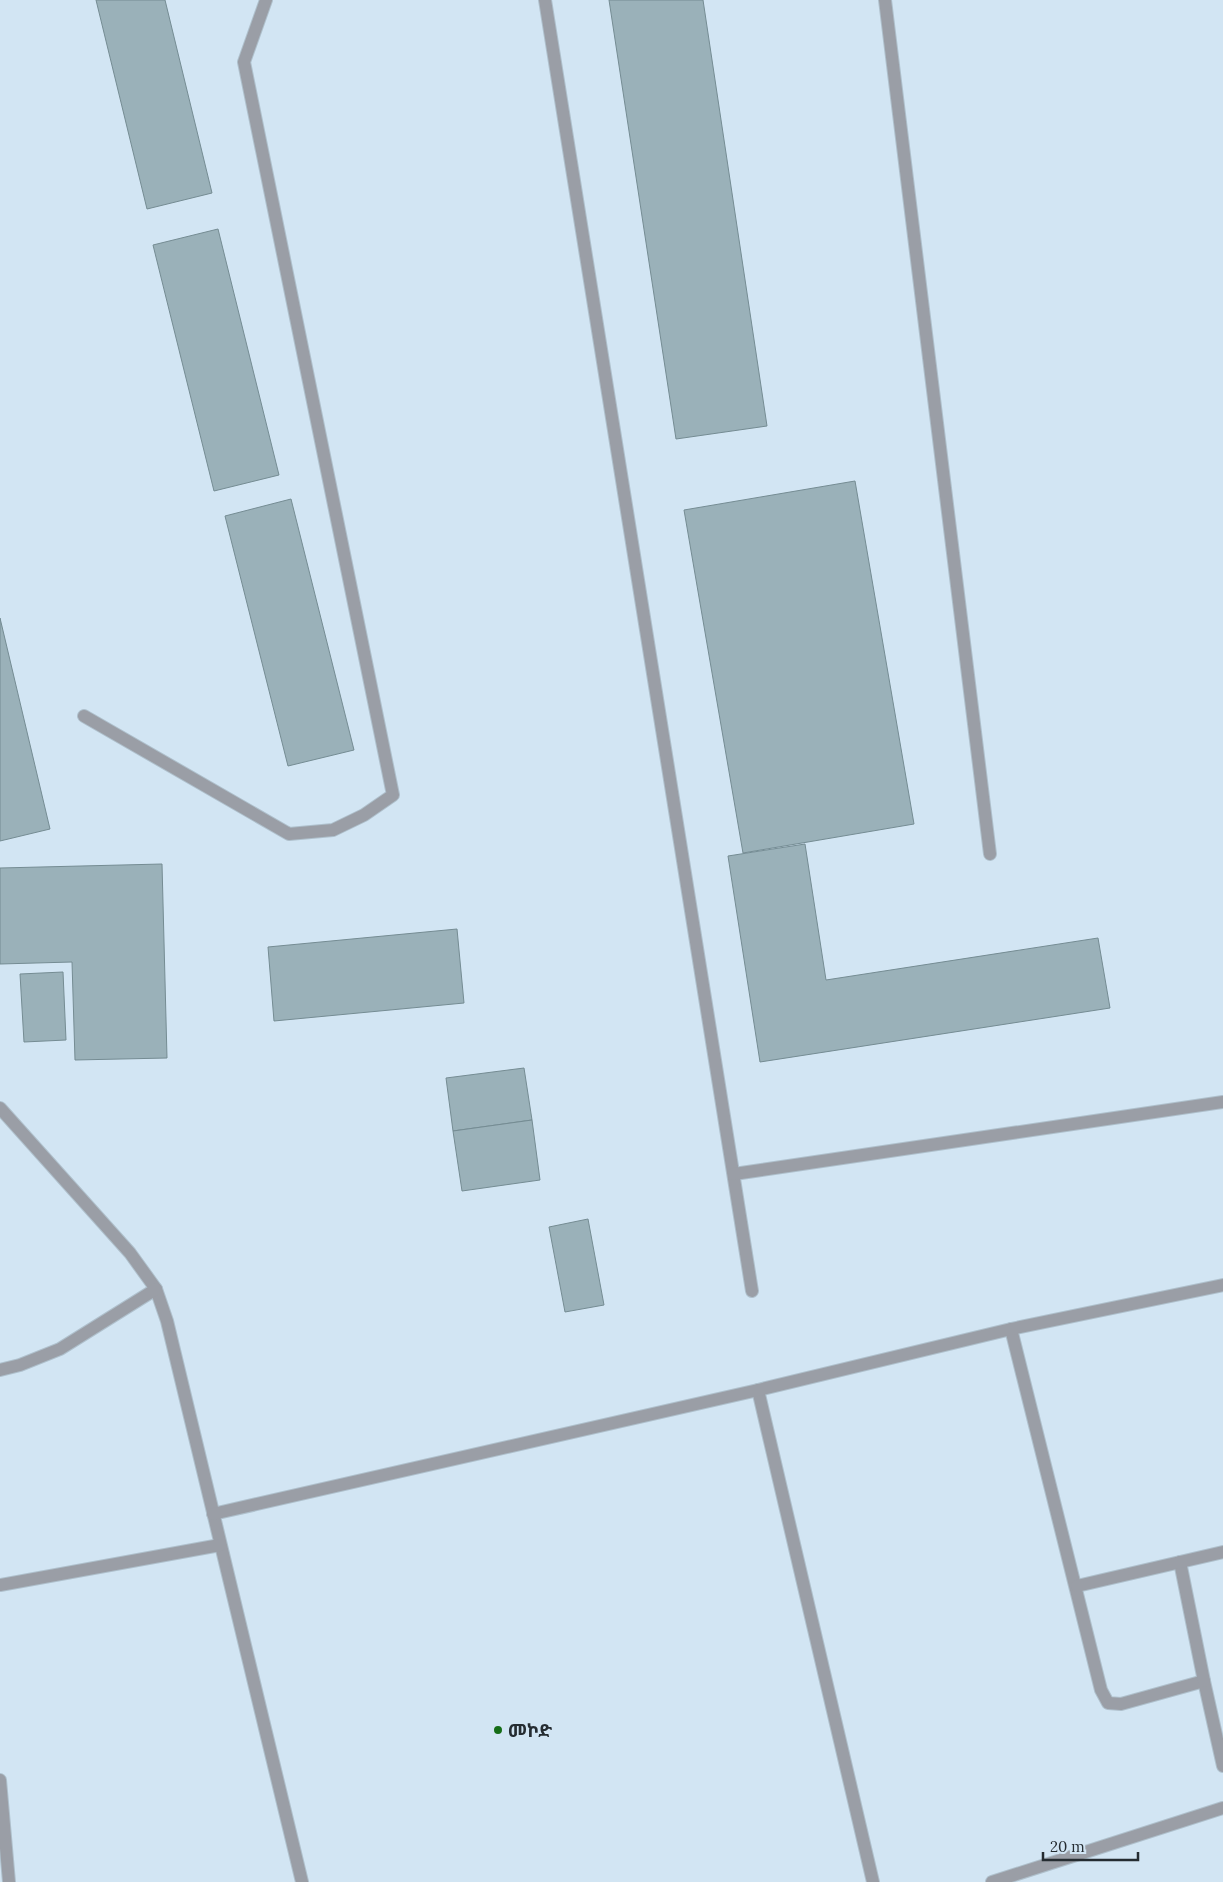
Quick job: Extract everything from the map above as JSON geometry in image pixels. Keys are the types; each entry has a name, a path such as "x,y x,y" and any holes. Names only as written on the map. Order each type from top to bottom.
{"street":[{"path":"84,716 289,834 332,830 364,815 393,795 244,62 266,0"},
{"path":"545,0 752,1291"},
{"path":"885,0 990,854"},
{"path":"734,1174 1223,1102"},
{"path":"0,1108 130,1253 156,1289 167,1322 302,1882"},
{"path":"213,1514 758,1390 1011,1329 1223,1285"},
{"path":"0,1370 20,1365 60,1349 156,1289"},
{"path":"1011,1329 1102,1690 1108,1703 1121,1704 1204,1681"},
{"path":"758,1390 873,1882"},
{"path":"0,1585 220,1545"},
{"path":"1077,1586 1223,1552"},
{"path":"1180,1562 1223,1766"},
{"path":"0,1780 9,1882"},
{"path":"992,1882 1223,1808"}],"building":[{"path":"96,0 165,0 212,193 147,209"},
{"path":"609,0 703,0 767,426 676,439"},
{"path":"218,229 279,475 214,491 153,245"},
{"path":"855,481 914,824 743,853 684,510"},
{"path":"291,499 354,750 288,766 225,516"},
{"path":"0,618 50,829 0,841"},
{"path":"805,844 826,980 1098,938 1110,1008 760,1062 728,856"},
{"path":"162,864 167,1058 75,1060 72,962 0,964 0,868"},
{"path":"457,929 464,1003 274,1021 268,947"},
{"path":"63,972 66,1040 24,1042 20,974"},
{"path":"524,1068 532,1120 453,1131 446,1078"},
{"path":"532,1120 540,1180 462,1191 453,1131"},
{"path":"588,1219 604,1305 565,1312 549,1227"}],"place":[{"name":"መኮድ","path":"498,1730"}]}
